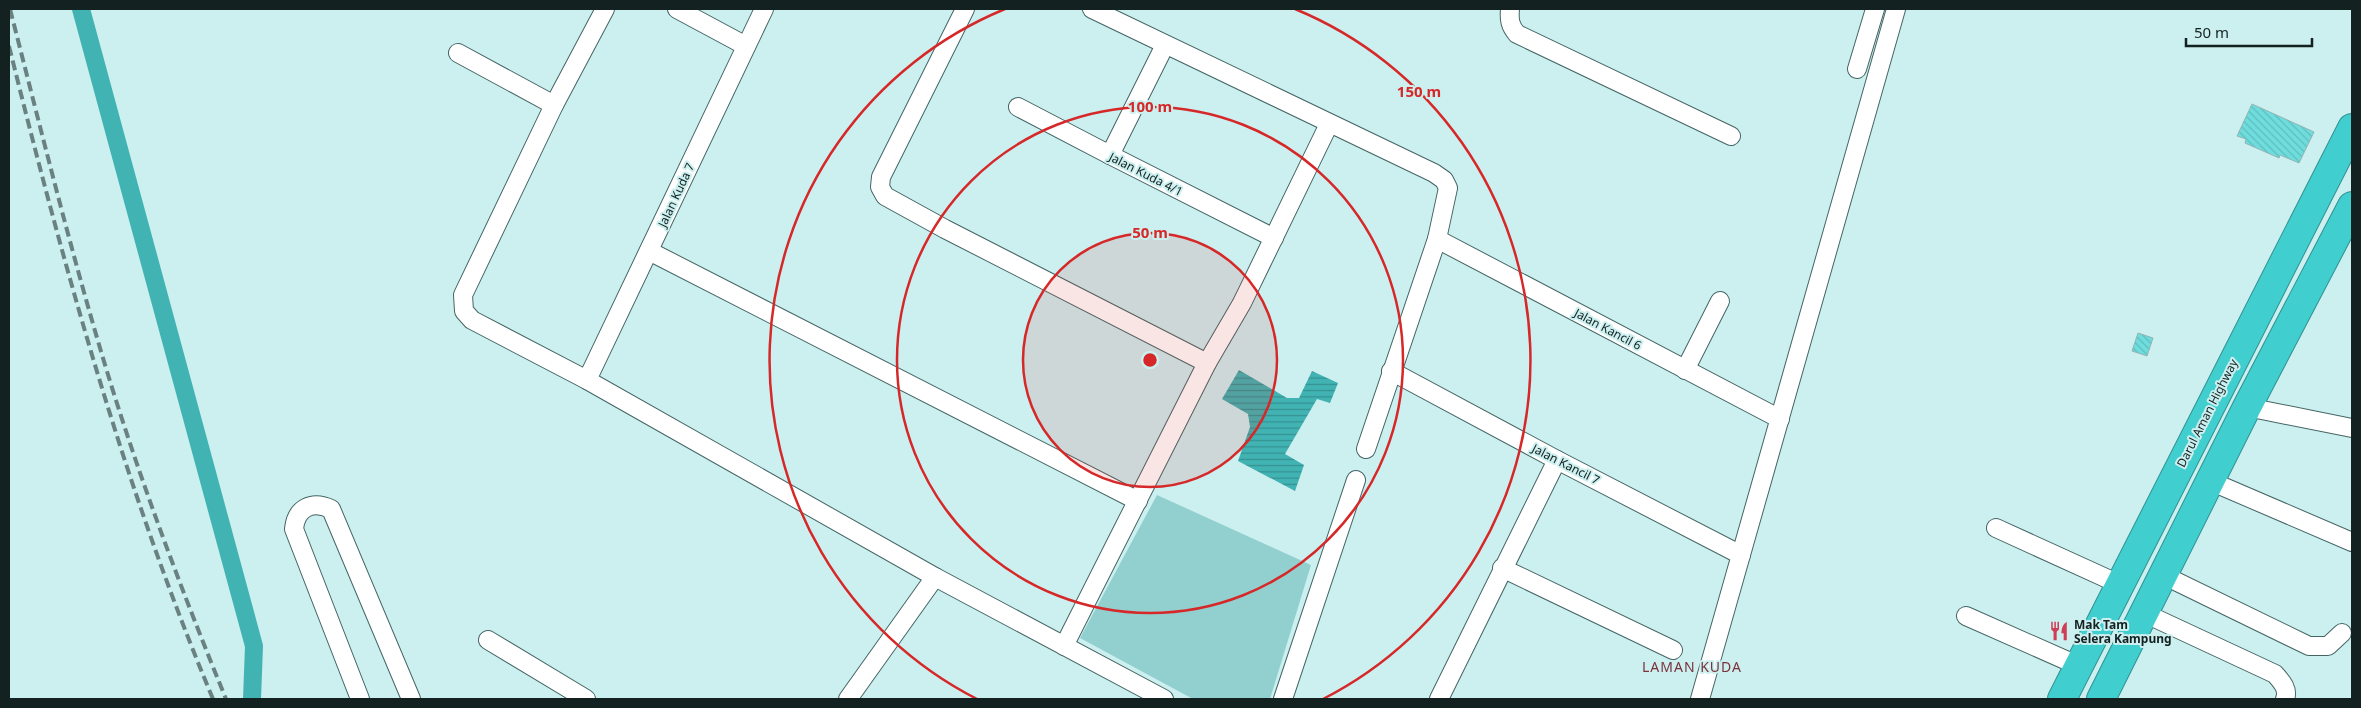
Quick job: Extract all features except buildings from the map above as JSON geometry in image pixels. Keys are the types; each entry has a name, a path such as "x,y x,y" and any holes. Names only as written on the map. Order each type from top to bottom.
{"highway":[{"name":"Darul Aman Highway","path":"2062,699 2352,128"},
{"path":"2101,699 2352,206"}],"street":[{"path":"605,9 554,105 463,295 464,311 472,320 587,380 936,577 1164,699"},
{"path":"677,9 746,46"},
{"name":"Jalan Kuda 7","path":"587,380 764,9"},
{"path":"965,9 881,177 880,187 885,196 945,229 1207,363"},
{"path":"1092,9 1434,173 1444,180 1448,188 1437,239 1366,449"},
{"path":"1510,9 1509,19 1511,27 1517,34 1731,136"},
{"path":"1857,68 1874,9"},
{"path":"1703,698 1893,10"},
{"path":"1110,155 1165,45"},
{"path":"458,53 554,105"},
{"name":"Jalan Kuda 4/1","path":"1018,107 1274,238"},
{"path":"1064,646 1207,363 1242,303 1329,124"},
{"name":"Jalan Kancil 6","path":"1437,239 1780,419"},
{"path":"649,251 1138,501"},
{"path":"1685,370 1720,300"},
{"name":"Jalan Kancil 7","path":"1391,371 1556,460 1741,555"},
{"path":"2248,407 2352,428"},
{"path":"1446,697 1502,568 1556,460"},
{"path":"1283,699 1356,480"},
{"path":"2210,482 2352,542"},
{"path":"360,699 294,529 295,518 304,508 314,505 323,505 331,509 410,699"},
{"path":"1996,528 2119,584"},
{"path":"1502,568 1673,650"},
{"path":"2163,576 2309,646 2328,646 2342,634"},
{"path":"848,699 936,577"},
{"path":"2144,613 2275,674 2283,684 2286,695 2285,699"},
{"path":"1966,616 2079,666"},
{"path":"488,640 586,699"}],"shaded area":[{"path":"1239,370 1287,398 1299,398 1312,371 1338,383 1330,403 1317,399 1285,454 1304,465 1295,491 1238,461 1250,427 1248,414 1222,399"},
{"path":"1157,495 1311,565 1270,699 1193,699 1080,638"}],"waterway":[{"path":"81,9 254,646 252,699"}],"railway":[{"path":"10,9 76,264 114,393 158,525 226,699"},
{"path":"9,46 75,295 124,459 181,620 213,699"}],"place":[{"name":"Mak Tam Selera Kampung","path":"2059,631"}],"district":[{"name":"LAMAN KUDA","path":"1692,666"}]}
